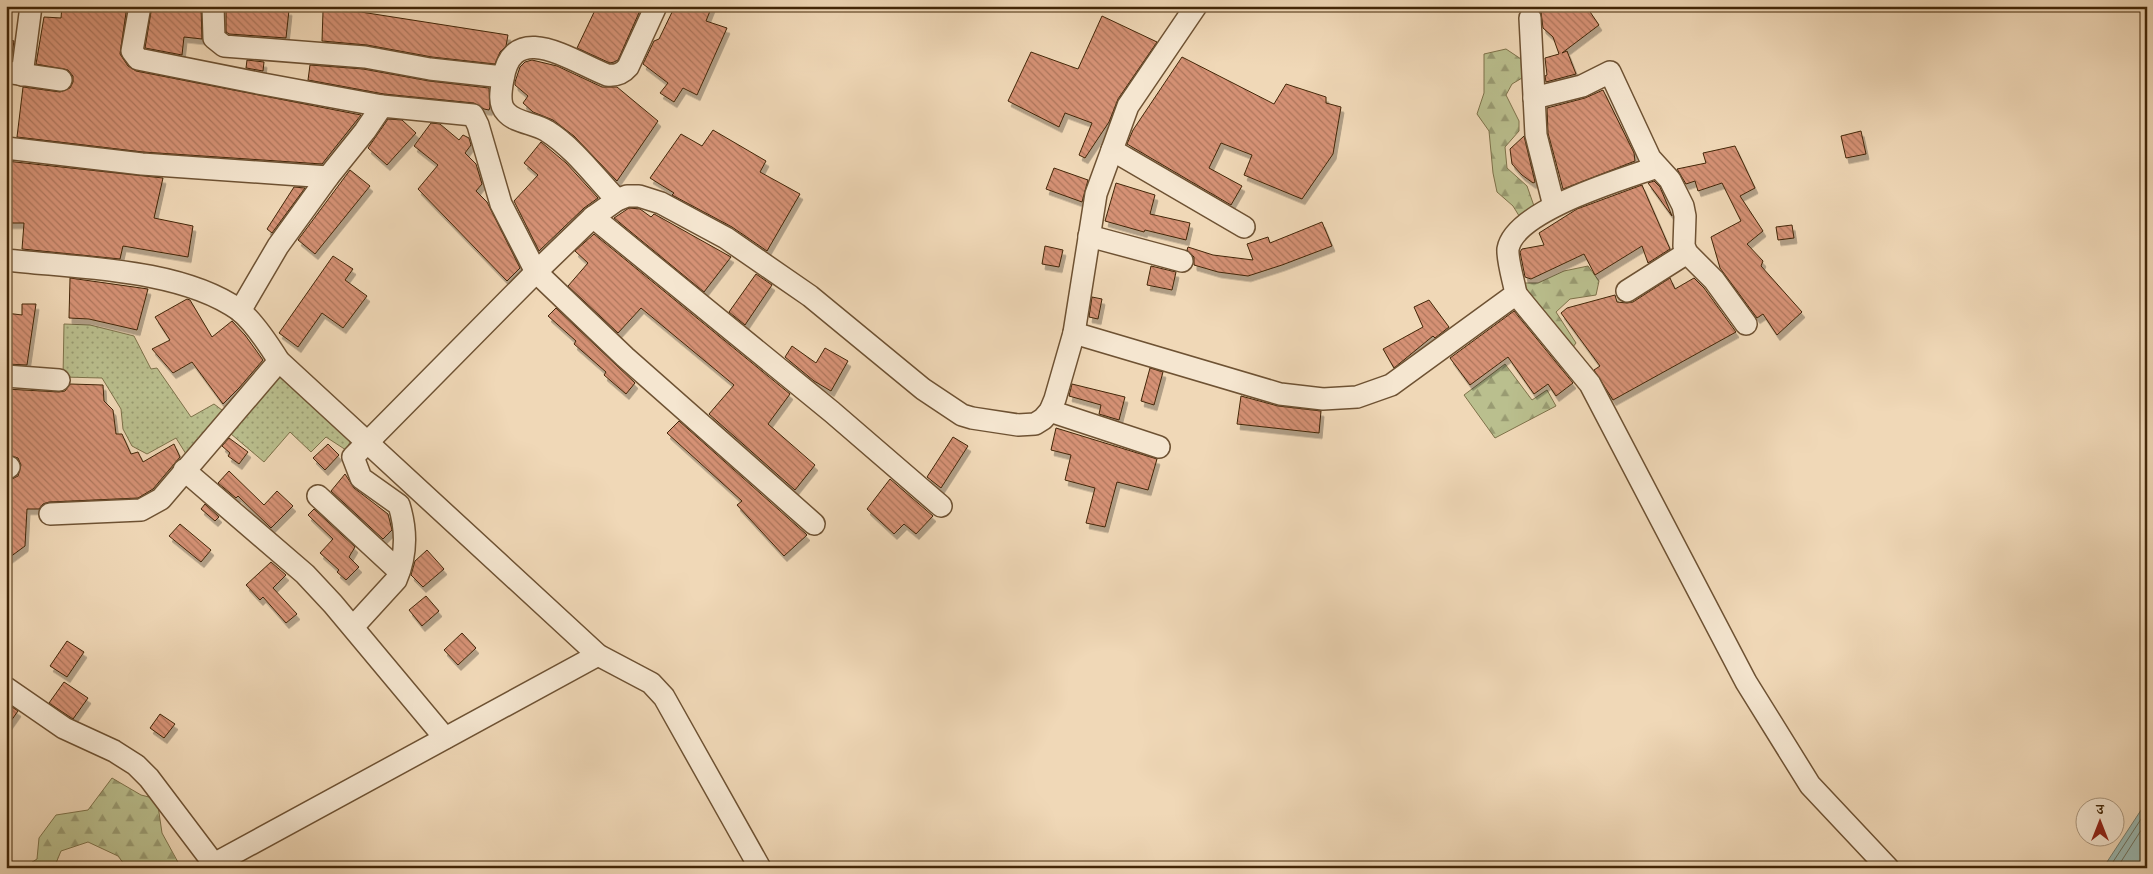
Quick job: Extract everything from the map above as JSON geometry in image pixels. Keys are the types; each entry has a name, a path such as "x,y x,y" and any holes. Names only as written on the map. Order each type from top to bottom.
{"street":[{"path":"32,6 14,73 60,80"},
{"path":"140,6 132,51 138,59 382,106 468,114 475,119 501,204 536,272 625,357 814,524"},
{"path":"212,6 214,38 224,46 365,57 430,69 503,77"},
{"path":"618,200 563,143 546,130 511,117 504,112 501,103 503,77 513,53 521,48 530,46 558,54 607,75 613,76 624,72 656,6"},
{"path":"353,627 396,580 400,571 406,532 399,505 361,478 353,457 593,217 627,196 639,196 661,203 726,238 810,296 929,393 962,415 1018,425 1035,424 1043,419 1050,411 1074,333 1096,194 1128,106 1196,6"},
{"path":"1530,18 1536,135 1554,206"},
{"path":"1534,98 1582,86 1610,72 1650,158 1670,180 1683,206 1685,216 1684,246 1687,253 1714,280 1746,324"},
{"path":"240,311 278,246 328,176 365,131 382,106"},
{"path":"475,119 504,112"},
{"path":"6,148 142,164 328,176"},
{"path":"1112,150 1244,226"},
{"path":"1657,167 1554,206 1516,232 1511,239 1508,251 1516,294 1590,384 1746,682 1810,784 1888,868"},
{"path":"593,217 824,406 941,506"},
{"path":"1089,236 1182,262"},
{"path":"1626,291 1687,253"},
{"path":"6,260 110,271 171,280 205,292 240,311 279,361 598,656 651,683 664,697 760,868"},
{"path":"1074,333 1280,394 1323,399 1357,398 1391,385 1516,294"},
{"path":"50,514 141,510 153,505 161,499 279,361"},
{"path":"6,376 59,380"},
{"path":"1050,411 1158,448"},
{"path":"184,470 306,574 353,627 445,738"},
{"path":"318,496 400,571"},
{"path":"6,688 64,728 114,752 136,765 149,778 214,864 598,656"}],"green space":[{"path":"1506,49 1521,59 1522,78 1512,84 1506,95 1519,121 1519,131 1505,147 1507,168 1527,186 1534,206 1521,219 1513,206 1497,192 1489,131 1477,114 1484,93 1484,54"},
{"path":"1588,266 1599,281 1596,295 1570,299 1556,312 1576,343 1569,352 1523,296 1522,283 1538,283 1564,271"},
{"path":"64,324 90,325 134,336 151,369 157,368 191,417 214,404 235,420 279,369 353,436 346,450 326,437 311,452 290,432 264,462 217,422 186,454 176,438 147,454 132,446 123,429 121,409 102,378 63,377"},
{"path":"1505,364 1532,400 1547,390 1556,406 1495,438 1464,395"},
{"path":"112,778 141,795 157,799 162,833 179,864 177,868 127,868 118,856 88,842 61,851 54,868 23,868 37,859 39,838 56,815 88,810"}],"water":[{"path":"2147,801 2147,868 2103,868 2117,846 2126,846 2126,833"}],"building":[{"path":"62,6 127,6 120,54 128,66 136,71 361,115 322,164 143,152 17,137 23,87 60,92 70,88 73,82 73,76 68,70 36,64 44,17 61,18"},
{"path":"152,6 201,6 202,39 184,37 182,55 145,48"},
{"path":"226,6 289,10 286,38 229,34 226,32"},
{"path":"597,6 642,6 618,60 614,62 610,63 577,48"},
{"path":"675,6 712,6 706,21 727,28 697,95 683,88 674,102 660,93 668,83 643,64 654,41 659,39"},
{"path":"1533,6 1586,6 1599,25 1562,53 1567,51 1576,74 1546,82 1545,58 1559,54 1553,37 1543,28 1541,12"},
{"path":"323,11 361,12 508,35 506,46 500,52 495,64 432,57 367,45 322,41"},
{"path":"1102,16 1157,42 1118,99 1109,122 1085,158 1079,155 1092,123 1065,113 1059,127 1008,101 1031,52 1078,69"},
{"path":"6,39 14,41 11,60 6,60"},
{"path":"1182,57 1274,104 1286,84 1326,97 1326,103 1341,107 1333,154 1302,199 1244,175 1252,155 1221,143 1209,168 1242,186 1231,205 1127,144 1133,130"},
{"path":"247,60 264,62 263,71 246,68"},
{"path":"532,60 557,66 602,87 617,87 658,121 617,181 574,136 553,120 533,112 523,103 528,96 515,85 515,82 520,67 525,62"},
{"path":"310,65 363,69 429,81 489,88 490,107 489,110 474,103 384,94 308,80"},
{"path":"1603,90 1634,153 1635,161 1563,189 1548,133 1547,108 1585,98"},
{"path":"388,119 402,120 416,133 387,165 368,148"},
{"path":"431,123 440,124 459,140 463,135 469,138 471,145 465,153 476,164 482,184 476,191 487,202 520,268 507,281 418,189 438,165 414,146"},
{"path":"713,130 766,161 760,172 800,194 767,251 732,227 672,195 674,193 650,178 681,134 702,146"},
{"path":"1861,131 1866,154 1846,158 1841,136"},
{"path":"1524,136 1535,182 1533,183 1512,164 1510,149"},
{"path":"541,142 566,163 598,198 584,208 539,251 514,201 538,175 524,163"},
{"path":"1735,146 1755,188 1740,196 1763,231 1747,244 1763,261 1761,266 1802,312 1777,335 1763,314 1757,318 1720,268 1711,237 1741,221 1722,183 1698,191 1695,181 1686,184 1677,169 1706,163 1703,153"},
{"path":"6,161 163,178 154,218 193,226 188,257 123,246 120,259 22,249 24,223 6,223"},
{"path":"1054,168 1088,180 1082,202 1046,189"},
{"path":"350,170 370,186 315,254 298,240"},
{"path":"1654,181 1660,187 1672,216 1648,183"},
{"path":"1116,183 1155,195 1150,214 1190,223 1186,240 1145,230 1144,232 1105,221"},
{"path":"1642,185 1670,249 1648,263 1642,246 1595,275 1584,254 1531,279 1525,277 1520,252 1522,249 1544,245 1539,233 1577,209"},
{"path":"294,187 305,188 272,233 267,229"},
{"path":"629,208 640,209 651,217 654,214 731,257 704,292 614,218"},
{"path":"1322,222 1332,246 1248,276 1218,272 1194,265 1194,257 1187,250 1188,247 1213,255 1253,260 1247,244 1268,237 1270,243"},
{"path":"1792,225 1794,238 1778,240 1776,227"},
{"path":"594,234 790,394 768,424 815,465 795,490 709,414 734,385 641,308 618,333 568,286 588,263 575,251"},
{"path":"1045,246 1063,250 1059,267 1042,264"},
{"path":"333,256 353,269 345,280 367,296 343,328 322,313 298,347 279,333"},
{"path":"1151,266 1176,272 1172,290 1147,285"},
{"path":"756,274 772,285 745,325 729,312"},
{"path":"70,278 148,289 137,330 89,319 69,318"},
{"path":"1670,278 1675,289 1694,278 1704,288 1736,332 1613,400 1594,370 1600,366 1561,313 1567,308 1615,295 1617,302 1633,302"},
{"path":"1092,297 1102,299 1098,319 1089,317"},
{"path":"187,299 190,300 212,337 232,321 263,360 223,404 192,362 173,373 152,349 170,340 155,317"},
{"path":"1429,300 1449,327 1435,338 1433,336 1394,368 1383,349 1423,327 1414,307"},
{"path":"22,304 36,304 27,365 6,364 6,313 22,315"},
{"path":"556,308 635,383 626,394 604,375 606,372 574,344 576,341 548,316"},
{"path":"1514,311 1573,383 1556,396 1548,384 1534,394 1508,357 1470,385 1450,358"},
{"path":"792,346 816,363 825,348 848,361 831,391 814,381 785,357"},
{"path":"1150,368 1163,372 1154,405 1141,401"},
{"path":"70,384 103,385 104,401 113,410 116,434 122,434 131,454 138,452 143,462 174,444 180,457 153,489 138,498 49,502 43,504 39,509 27,509 25,546 6,560 6,479 18,476 21,465 18,458 6,454 6,389 59,392 65,391"},
{"path":"1072,384 1125,397 1119,420 1099,414 1101,405 1069,396"},
{"path":"1241,396 1278,406 1321,411 1319,433 1237,424"},
{"path":"679,421 807,535 784,556 737,505 742,501 667,433"},
{"path":"1056,428 1157,459 1148,490 1117,482 1105,527 1086,523 1095,488 1065,480 1071,455 1051,450"},
{"path":"953,437 968,446 941,488 927,477"},
{"path":"229,438 248,452 239,464 228,456 230,453 222,446"},
{"path":"328,444 339,455 325,470 313,458"},
{"path":"229,471 264,505 277,491 293,506 271,528 238,496 236,498 218,483"},
{"path":"345,474 354,488 388,514 392,530 383,539 331,491"},
{"path":"890,479 933,516 916,534 904,524 894,534 867,509"},
{"path":"205,504 219,517 215,521 201,509"},
{"path":"314,509 355,547 349,557 359,567 346,580 337,572 339,570 320,553 333,539 308,515"},
{"path":"180,524 211,550 201,562 169,536"},
{"path":"427,550 444,569 423,587 411,575 415,561"},
{"path":"271,562 286,575 273,588 297,614 286,623 263,597 260,600 246,585"},
{"path":"426,596 439,611 422,626 409,610"},
{"path":"462,633 476,648 458,665 444,650"},
{"path":"67,641 84,652 67,677 50,666"},
{"path":"64,682 88,698 73,719 49,703"},
{"path":"6,703 18,711 6,728"},
{"path":"160,714 175,724 164,738 150,728"}]}
